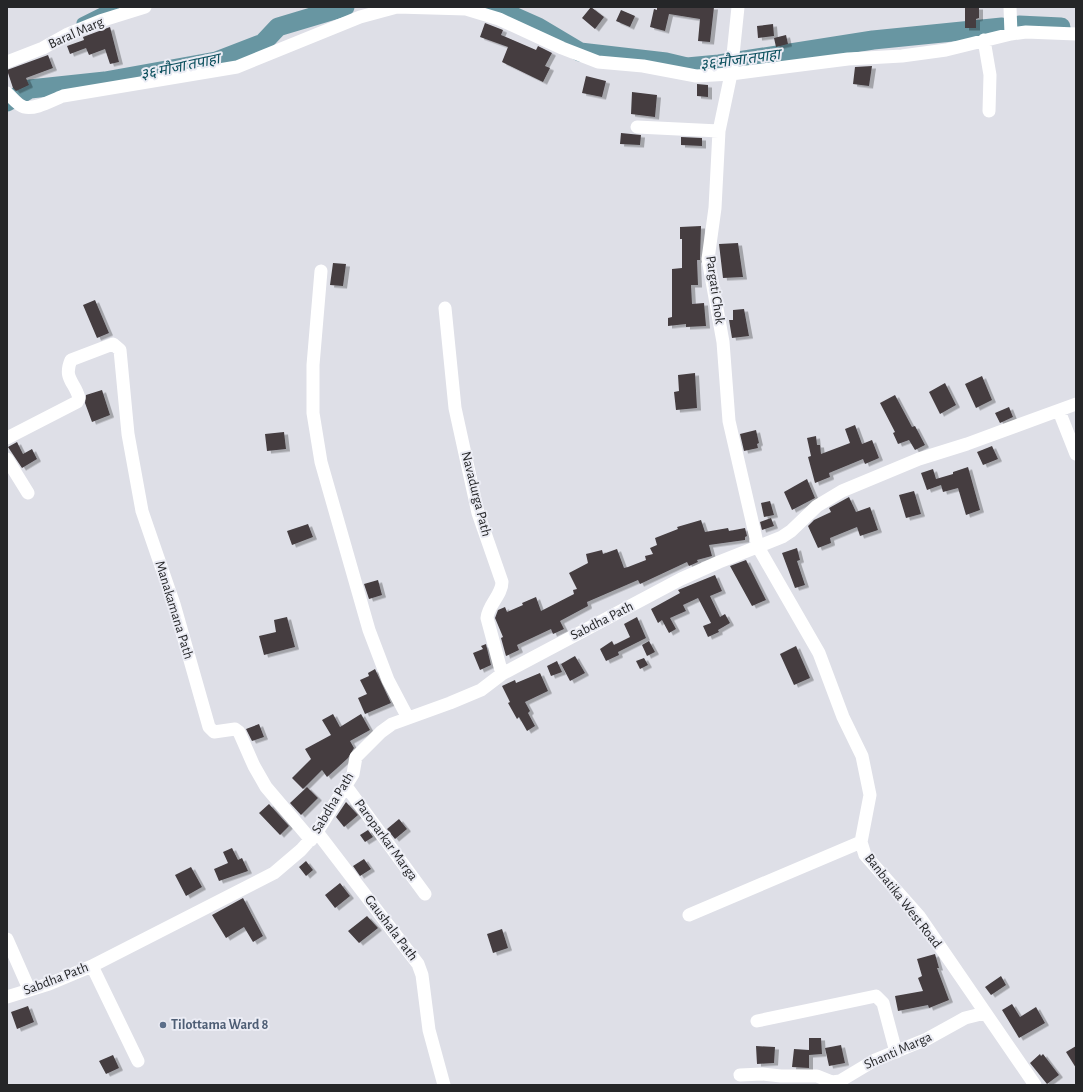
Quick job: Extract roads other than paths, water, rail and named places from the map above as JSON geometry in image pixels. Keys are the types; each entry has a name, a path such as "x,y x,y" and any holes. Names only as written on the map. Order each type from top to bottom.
{"street":[{"name":"Baral Marg","path":"7,62 43,48 68,34 100,21 145,7"},
{"path":"8,93 24,107 37,106 63,96 237,67 360,17 383,9 397,7 466,9 500,19 576,54 598,62 643,66 696,76 848,59 902,56 946,50 984,40 1026,32 1076,34"},
{"name":"Pargati Chok","path":"738,7 732,72 719,132 715,208 708,259 723,342 729,421 758,547"},
{"path":"1010,7 1011,34"},
{"path":"984,40 990,75 990,111"},
{"path":"637,127 719,132"},
{"path":"321,271 313,366 313,413 321,462 369,630 388,680 408,718"},
{"name":"Navadurga Path","path":"445,308 455,408 478,513 502,582 501,588 488,611 487,618 502,674"},
{"name":"Manakamana Path","path":"7,438 77,402 79,398 78,391 68,377 68,367 71,360 103,346 113,344 120,350 128,434 142,512 174,604 209,727 214,732 235,729 239,732 254,766 266,787 314,836"},
{"name":"Sabdha Path","path":"7,997 49,984 92,966 274,873 287,863 314,836 353,774 356,757 381,732 392,724 481,690 502,674 681,579 758,547 791,531 817,506 842,491 919,459 967,444 1076,404"},
{"path":"1059,410 1076,454"},
{"path":"7,459 12,477 28,493"},
{"name":"Banbatika West Road","path":"758,547 819,652 843,717 862,756 870,795 861,842 865,855 919,916 1035,1085"},
{"name":"Paroparkar Marga","path":"346,786 425,894"},
{"name":"Gaushala Path","path":"314,836 418,964 422,975 429,1030 444,1085"},
{"path":"689,914 861,842"},
{"path":"7,939 29,989"},
{"path":"92,966 138,1061"},
{"path":"757,1021 876,996 883,1003 896,1052"},
{"name":"Shanti Marga","path":"740,1075 762,1074 781,1076 817,1076 832,1082 840,1081 875,1060 927,1039 965,1018 985,1013"}],"waterway":[{"path":"82,23 114,7"},
{"name":"३६ मौजा तपाहा","path":"7,102 30,89 105,81 216,61 263,43 278,27 345,7"},
{"name":"३६ मौजा तपाहा","path":"488,7 502,11 538,27 580,52 666,62 687,67 719,64 873,40 1002,27"},
{"path":"1019,25 1061,27"}],"place":[{"name":"Tilottama Ward 8","path":"163,1025"}]}
